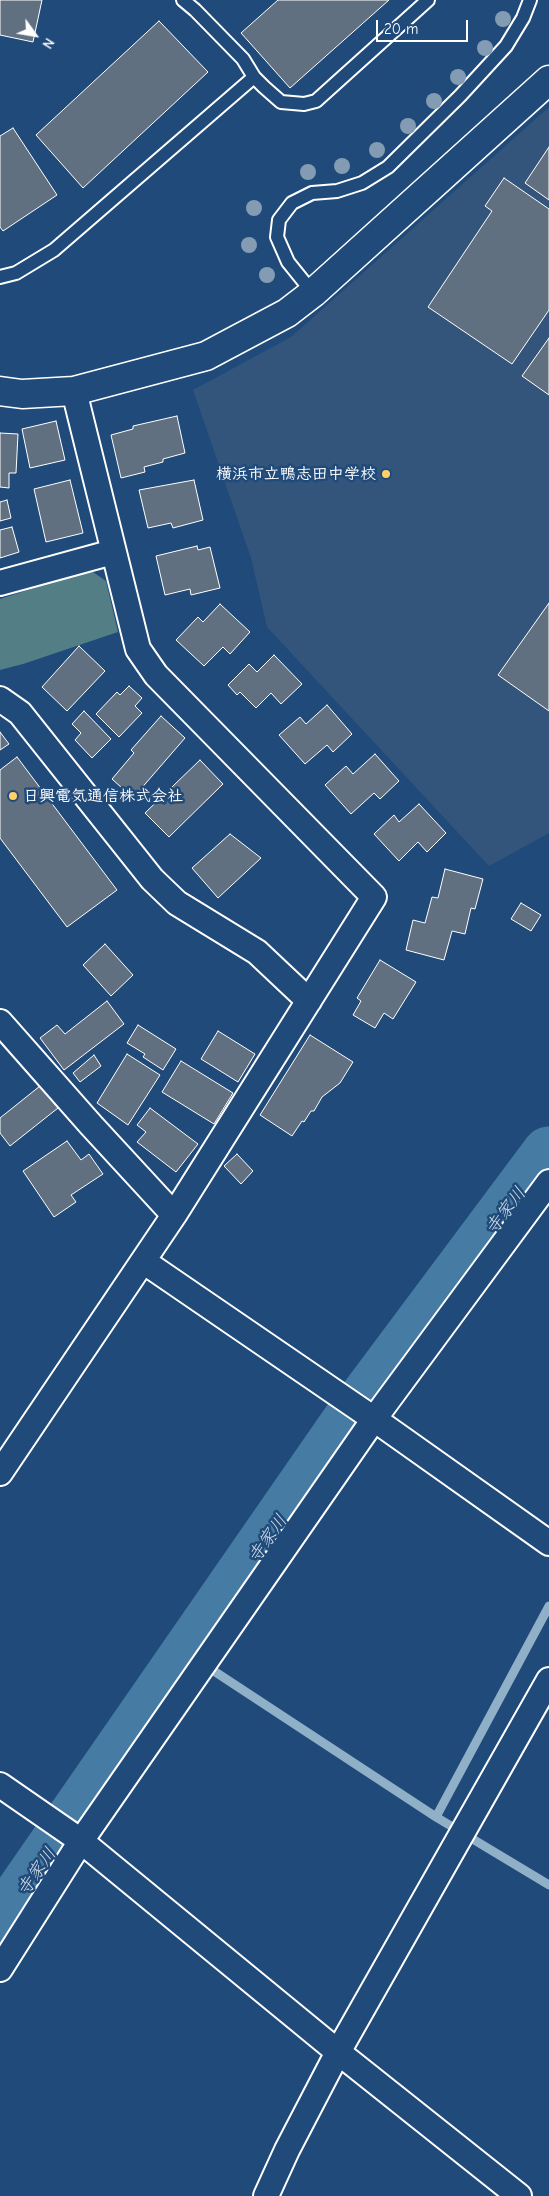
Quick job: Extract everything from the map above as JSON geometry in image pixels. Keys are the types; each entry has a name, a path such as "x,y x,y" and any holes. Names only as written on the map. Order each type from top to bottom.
{"street":[{"path":"0,391 22,394 74,391 206,356 287,313 313,293 549,80"},
{"path":"0,1473 174,1215 374,897 156,676 138,650 112,552 74,391"},
{"path":"0,583 112,552"},
{"path":"0,699 20,714 152,879 177,903 257,952 309,1001"},
{"path":"0,1022 91,1126 174,1215"},
{"path":"0,1969 81,1841 374,1419 549,1182"},
{"path":"143,1261 374,1419 549,1543"},
{"path":"266,2196 287,2150 338,2052 549,1680"},
{"path":"0,1785 81,1841 338,2052 520,2196"}],"lane":[{"path":"183,0 199,5 243,59 254,77 281,102 304,104 316,101 428,0"},
{"path":"313,293 288,262 277,236 279,220 292,202 312,194 337,191 362,183 388,167 460,96 506,46 523,18 530,0"},
{"path":"0,277 16,273 54,250 254,77"}],"shaded area":[{"name":"横浜市立鴨志田中学校","path":"549,107 549,833 489,866 267,627 251,558 193,390 291,337"}],"green space":[{"path":"90,570 106,581 118,632 0,670 0,599"}],"building":[{"path":"0,0 42,0 33,42 0,35"},
{"path":"278,0 389,0 290,88 241,33"},
{"path":"159,21 208,72 83,188 36,135"},
{"path":"13,128 57,195 3,231 0,227 0,136"},
{"path":"549,147 549,200 525,183"},
{"path":"504,178 549,209 549,310 512,364 428,307 492,211 485,206"},
{"path":"549,338 549,395 522,376"},
{"path":"177,416 185,453 144,467 145,472 121,478 111,435 133,429 133,426"},
{"path":"56,421 65,460 30,468 22,429"},
{"path":"0,433 18,434 16,473 9,473 9,488 0,487"},
{"path":"70,480 83,533 46,542 34,489"},
{"path":"194,480 203,520 173,528 171,523 148,528 139,490"},
{"path":"7,500 11,518 0,521 0,502"},
{"path":"12,527 19,552 0,558 0,530"},
{"path":"197,546 198,550 210,547 220,588 191,595 190,589 165,595 156,556"},
{"path":"549,603 549,711 498,675"},
{"path":"220,604 250,632 230,654 223,647 204,666 176,640 198,617 203,622"},
{"path":"79,646 105,671 67,711 42,687"},
{"path":"274,655 302,684 281,704 271,693 256,708 240,692 237,695 228,685 249,664 257,672"},
{"path":"129,686 142,698 135,706 142,713 119,737 96,714 117,692 120,695"},
{"path":"327,705 352,734 333,752 327,745 305,764 279,735 300,717 306,724"},
{"path":"84,711 111,739 92,758 75,740 81,733 72,724"},
{"path":"161,716 185,738 133,798 112,779 134,753 131,750"},
{"path":"0,732 9,744 0,750"},
{"path":"375,754 399,781 380,799 374,793 351,814 325,785 346,766 353,774"},
{"path":"17,757 117,890 67,927 0,838 0,770"},
{"path":"200,760 223,784 169,837 145,813"},
{"path":"419,804 446,833 427,852 418,842 399,861 374,834 394,815 399,822"},
{"path":"230,834 261,858 218,898 192,868"},
{"path":"445,869 483,879 475,909 471,908 465,934 452,931 444,960 406,950 413,920 425,923 432,897 438,898"},
{"path":"521,903 541,915 531,931 511,919"},
{"path":"105,944 133,975 111,996 83,965"},
{"path":"380,960 416,982 393,1019 384,1013 375,1028 353,1015 361,1001 357,998"},
{"path":"107,1001 124,1024 64,1070 40,1038 57,1025 65,1034"},
{"path":"138,1025 176,1049 163,1070 143,1057 145,1054 127,1043"},
{"path":"218,1031 255,1054 238,1082 201,1059"},
{"path":"310,1035 353,1062 340,1083 322,1097 314,1111 311,1111 304,1122 302,1121 292,1136 260,1115"},
{"path":"127,1054 160,1075 128,1125 97,1103"},
{"path":"94,1055 101,1066 80,1082 73,1073"},
{"path":"181,1061 233,1093 214,1124 162,1092"},
{"path":"40,1086 58,1108 10,1146 0,1133 0,1118"},
{"path":"150,1108 198,1144 176,1172 137,1142 146,1132 137,1125"},
{"path":"67,1141 81,1160 89,1154 103,1174 71,1195 76,1202 54,1217 23,1171"},
{"path":"237,1154 253,1171 241,1184 224,1166"}],"waterway":[{"name":"寺家川","path":"0,1933 13,1907 349,1422 549,1154"},
{"path":"436,1817 549,1606"},
{"path":"188,1654 436,1817 549,1885"}],"place":[{"name":"横浜市立鴨志田中学校","path":"386,474"},
{"name":"日興電気通信株式会社","path":"13,796"}]}
